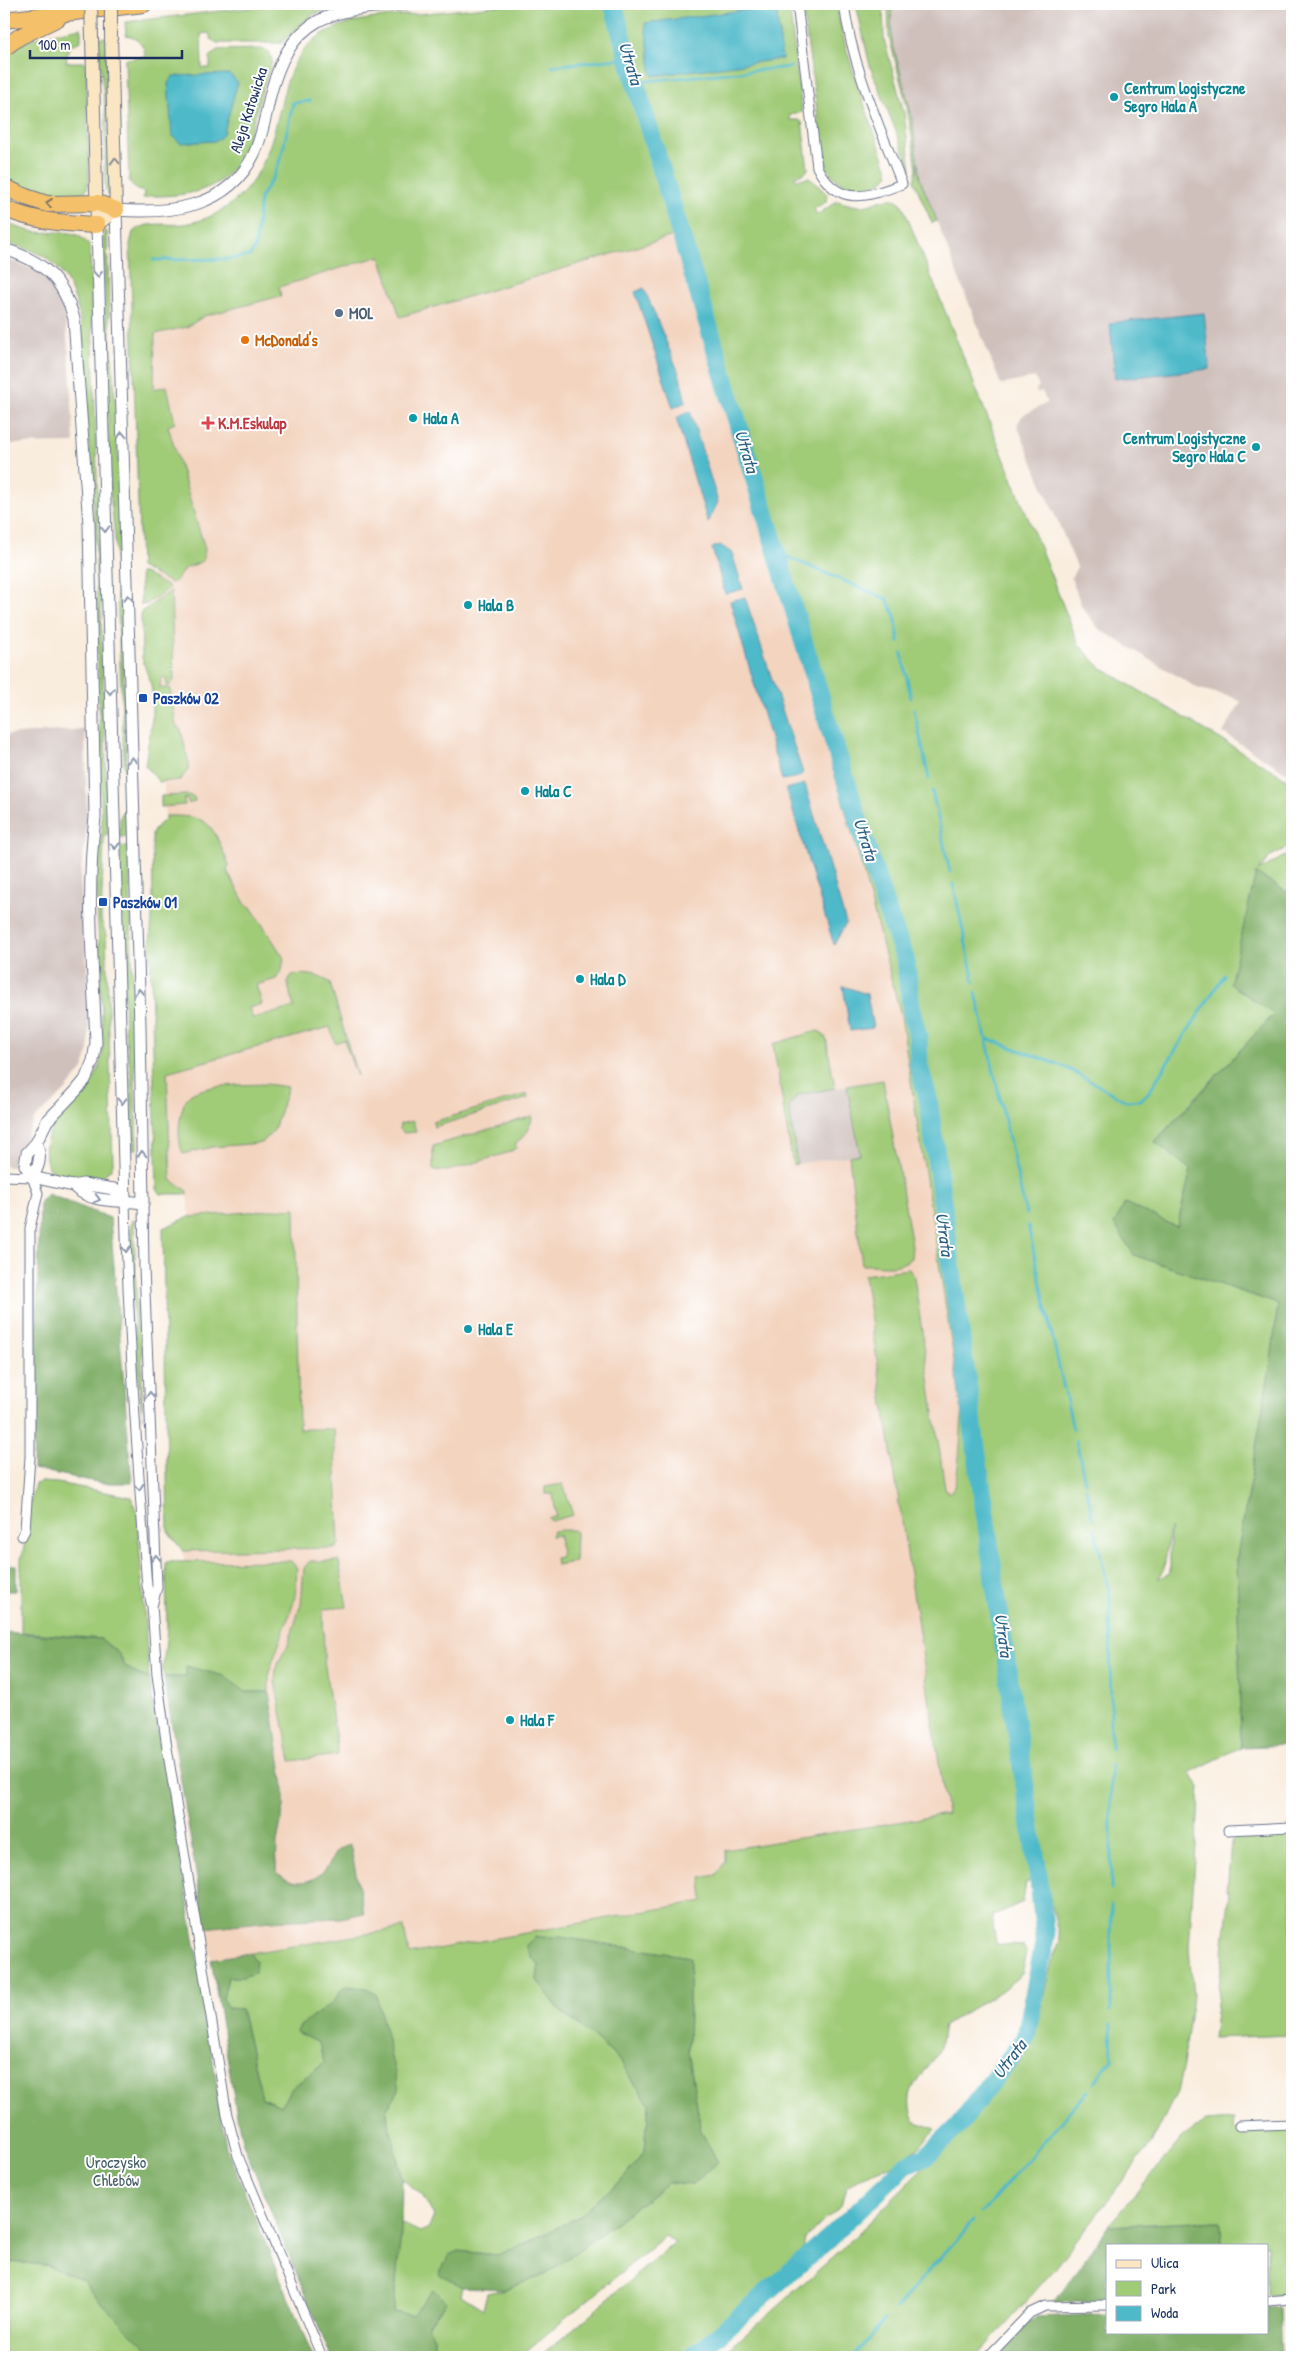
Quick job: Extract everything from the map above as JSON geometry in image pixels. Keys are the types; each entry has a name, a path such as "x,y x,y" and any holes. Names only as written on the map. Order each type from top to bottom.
{"highway":[{"path":"4,20 144,4"},
{"path":"4,48 19,37 70,12"},
{"path":"4,187 47,204 98,203 116,210"},
{"path":"4,208 44,222 97,225"}],"main road":[{"path":"91,4 98,203 97,225"},
{"path":"97,225 116,210 110,4"}],"street":[{"name":"Aleja Katowicka","path":"116,210 143,212 184,208 222,193 242,173 253,155 279,67 295,41 318,22 332,16 360,9 404,4"},
{"path":"796,4 817,167 822,176 835,190 843,194 870,195 902,184 862,78 852,44 844,4"},
{"path":"116,210 140,1026 144,1267 157,1587 152,1606"},
{"path":"97,225 127,1302 147,1586 152,1606 157,1675 167,1748 229,2124 238,2156 322,2357"},
{"path":"4,249 21,254 42,266 61,286 69,299 74,319 89,524 95,817 90,855 96,1043 93,1061 85,1080 53,1113 42,1128 36,1143 27,1152 25,1165 38,1193 30,1228 29,1473 25,1530 22,1536"},
{"path":"4,1176 32,1177 72,1186 81,1194 104,1201 125,1200 143,1203"},
{"path":"1228,1830 1292,1827"},
{"path":"1239,2126 1292,2124"},
{"path":"1268,2301 1292,2299"},
{"path":"988,2357 1030,2313 1045,2306 1106,2305"}],"shaded area":[{"path":"891,4 1292,4 1292,776 1223,733 1241,702 1232,697 1199,689 1099,629 1082,607 1071,578 1077,567 1017,425 1022,416 1047,403 1042,391 1037,393 1036,389 1039,387 1035,377 1001,385 920,179 912,117 892,40"},
{"path":"673,235 859,856 901,1016 978,1513 1020,1846 409,1954 403,1928 211,1959 164,1677 186,1677 184,1556 183,1551 168,1531 180,1444 163,1228 189,1217 188,1191 171,1180 167,1072 165,817 160,688 152,643 155,334 187,327 204,316 280,296 278,287 381,256 401,317"},
{"path":"4,258 36,270 55,290 65,317 74,443 4,444"},
{"path":"85,729 87,826 80,876 87,966 89,1049 83,1069 64,1092 34,1119 23,1144 19,1162 11,1167 4,1166 4,735"},
{"path":"847,1086 860,1154 797,1164 789,1106 798,1095"}],"green space":[{"path":"281,4 342,4 312,15 281,43 217,43 211,39 209,33 201,34 202,68 210,68 210,57 217,50 262,49 270,53 272,62 249,137 240,157 228,174 211,186 187,194 143,198 144,192 137,190 129,181 125,59 145,57 145,53 142,45 137,40 126,35 125,22"},
{"path":"514,4 789,4 802,112 790,115 790,120 802,122 808,169 805,173 795,176 796,180 809,177 827,194 826,202 814,209 817,215 837,201 861,206 892,199 902,204 1079,645 1100,667 1292,782 1292,845 1271,856 1258,871 1292,852 1292,895 1256,874 1274,1014 1155,1141 1191,1170 1177,1227 1125,1203 1134,1255 1278,1304 1271,1361 1237,1557 1241,1747 1189,1773 1200,1787 1189,1948 1193,1996 1183,2065 1177,2092 1151,2144 1054,2270 976,2357 720,2357 842,2249 918,2174 1004,2076 1019,2063 1037,2024 1052,1960 1060,1941 1046,1881 1026,1882 1023,1902 992,1916 996,1944 1023,1946 1027,1953 1022,1974 1001,1991 944,2025 938,2052 911,2092 910,2110 914,2121 935,2129 918,2149 890,2166 863,2176 846,2188 841,2205 805,2239 803,2251 679,2357 540,2357 675,2242 665,2236 519,2357 433,2357 434,2338 428,2326 446,2302 412,2315 393,2312 401,2223 420,2232 429,2228 434,2216 422,2195 402,2179 386,2111 345,1986 331,2004 300,2026 298,2032 319,2043 324,2062 291,2089 280,2106 262,2098 241,2009 226,2008 223,1999 228,1977 243,1977 256,1961 250,1953 404,1928 409,1954 703,1901 701,1878 716,1875 725,1862 725,1850 947,1814 864,1275 909,1269 914,1277 945,1488 946,1492 950,1492 957,1476 962,1413 901,1016 859,856 673,236 400,317 380,256 279,287 281,296 204,316 187,327 155,334 154,389 167,386 175,423 168,426 205,549 203,561 184,569 176,581 171,583 140,567 130,244 133,232 144,226 184,224 200,220 222,210 241,195 258,173 264,160 274,133 291,70 308,45 326,32 339,26 368,19","holes":["1170,1528 1170,1573 1157,1579 1164,1569","560,1937 690,1957 688,2051 701,2131 692,2185 668,2183 545,2275 505,2289 487,2293 483,2309 461,2295 463,2287 459,2251 497,2255 527,2243 576,2218 624,2178 645,2151 649,2104 618,2059 590,2034 562,2013 537,1980 539,1963"]},
{"path":"802,4 836,4 852,68 889,173 878,184 862,188 845,184 832,175 824,161"},
{"path":"856,4 883,4 884,39 904,113 911,169 870,66"},
{"path":"888,4 891,4 892,40 912,117 920,179 937,221 932,223 914,181 917,169 907,106 889,37"},
{"path":"81,28 81,41 69,46 66,62 86,62 89,179 87,189 79,196 53,199 4,180 4,55 30,40"},
{"path":"106,37 108,196 104,178 105,107 99,38"},
{"path":"4,222 30,231 63,232 78,235 90,247 108,835 104,835 101,919 106,935 113,1164 110,1170 97,1181 71,1178 53,1172 48,1168 45,1154 46,1142 50,1132 81,1097 95,1077 101,1061 103,1044 96,876 102,832 95,533 80,319 75,299 61,272 54,264 37,253 4,242"},
{"path":"107,231 110,337 117,419 127,784 125,786 115,537 110,493 103,240 104,232"},
{"path":"140,573 144,573 170,588 147,604 141,605"},
{"path":"171,591 174,680 167,686 166,678 161,678 160,688 170,688 176,726 181,730 189,764 188,770 180,780 159,782 145,765 152,718 152,692 142,658 141,612"},
{"path":"187,795 194,797 195,801 189,804 187,798 184,799 185,805 161,807 161,796"},
{"path":"127,809 128,837 120,837 120,818 123,810"},
{"path":"165,816 193,818 209,825 229,865 227,871 246,905 251,907 284,958 282,970 276,979 256,985 262,1004 249,1008 253,1019 294,1007 287,982 292,975 312,975 326,980 330,983 357,1076 344,1040 335,1043 330,1027 167,1072 171,1180 188,1191 188,1194 161,1194 157,1189 150,944 153,904 152,834 156,827 165,820"},
{"path":"120,846 129,847 137,1149 133,1149 131,1078 125,1031"},
{"path":"1256,873 1292,895 1292,1745 1241,1747 1237,1557 1271,1361 1278,1304 1134,1255 1114,1224 1125,1203 1177,1227 1191,1170 1155,1142 1274,1014 1230,984"},
{"path":"817,1031 821,1032 826,1038 835,1088 798,1095 789,1106 797,1164 793,1165 773,1044"},
{"path":"883,1080 912,1246 911,1258 894,1266 862,1265 849,1156 860,1154 847,1086"},
{"path":"266,1084 288,1087 274,1130 262,1143 212,1147 183,1154 179,1124 184,1103 190,1095 197,1091 216,1087"},
{"path":"527,1094 528,1098 434,1127 433,1122"},
{"path":"533,1116 528,1131 515,1145 517,1147 510,1152 448,1171 433,1170 433,1146"},
{"path":"413,1121 416,1132 404,1133 399,1129 400,1124"},
{"path":"48,1194 110,1218 132,1483 102,1483 33,1469 40,1201"},
{"path":"295,1208 299,1429 334,1429 339,1544 336,1548 183,1551 168,1531 163,1228 189,1217"},
{"path":"132,1220 134,1222 137,1317 142,1349 142,1419 133,1308 130,1228"},
{"path":"42,1482 57,1483 131,1497 137,1513 149,1678 139,1675 125,1666 119,1654 101,1639 21,1632 21,1559 25,1543 28,1510 35,1484"},
{"path":"563,1484 573,1515 551,1521 548,1518 556,1516 553,1494 545,1494 545,1487"},
{"path":"574,1530 576,1532 575,1562 556,1565 555,1558 561,1557 559,1535 551,1536 553,1531"},
{"path":"291,1561 297,1568 295,1599 269,1672 269,1692 246,1692 187,1666 187,1677 164,1677 163,1667 167,1630 166,1562"},
{"path":"310,1561 339,1561 347,1607 323,1609 324,1660 338,1755 291,1761 275,1682 276,1667 288,1645 301,1604 304,1568"},
{"path":"4,1565 16,1565 16,1591 4,1591"},
{"name":"Uroczysko Chlebów","path":"4,1632 101,1639 119,1654 125,1666 139,1675 149,1678 198,1961 226,2147 313,2357 160,2357 144,2346 105,2307 82,2280 46,2265 10,2262 4,2259"},
{"path":"186,1666 224,1676 246,1692 269,1692 284,1786 284,1807 277,1842 276,1871 288,1879 301,1882 308,1881 326,1868 337,1851 350,1844 364,1913 341,1918 270,1921 205,1928 164,1677 186,1677"},
{"path":"1292,1833 1292,2035 1213,2038 1230,1891 1227,1891 1231,1842 1237,1834"},
{"path":"535,1937 560,1937 690,1957 688,2051 701,2131 718,2162 692,2185 668,2183 545,2275 505,2289 463,2287 439,2274 449,2255 458,2251 497,2255 527,2243 576,2218 624,2178 645,2151 649,2104 618,2059 590,2034 562,2013 537,1980 539,1964 531,1957 526,1945"},
{"path":"250,1953 256,1961 254,1973 243,1977 228,1977 223,1999 227,2008 241,2009 262,2098 280,2106 291,2089 324,2062 319,2043 297,2032 300,2026 331,2004 345,1986 366,1988 376,1993 399,2090 386,2111 402,2179 401,2233 393,2312 412,2315 433,2289 446,2302 428,2325 434,2338 433,2357 331,2357 242,2141 238,2122 211,1959"},
{"path":"1234,2119 1233,2130 1292,2128 1292,2295 1268,2295 1268,2244 1222,2244 1220,2221 1108,2226 1183,2137 1206,2121"},
{"path":"1221,2221 1222,2244 1106,2244 1106,2301 1052,2303 1063,2291 1108,2226"},
{"path":"4,2259 10,2262 46,2265 82,2280 105,2307 144,2346 160,2357 4,2357"},
{"path":"1279,2307 1281,2357 1008,2357 1000,2349 1023,2323 1036,2317 1106,2314 1106,2334 1268,2334 1268,2308"}],"water":[{"path":"776,6 782,59 652,76 645,23"},
{"path":"229,74 238,82 223,135 216,141 180,143 172,135 168,83 173,76"},
{"path":"644,288 679,373 686,402 673,408 635,292"},
{"path":"1204,313 1210,369 1115,379 1110,323"},
{"path":"690,411 718,502 708,523 676,418"},
{"path":"720,545 732,553 743,589 725,594 712,548"},
{"path":"745,597 803,773 799,777 782,780 730,601"},
{"path":"805,784 846,923 834,945 786,789"},
{"path":"843,986 867,994 873,1028 850,1031"}],"waterway":[{"name":"Utrata","path":"613,4 835,746 886,908 905,958 912,1013 918,1037 919,1066 928,1098 995,1586 1039,1881 1045,1938 1026,2037 958,2126 926,2157 906,2165 829,2238 693,2357"},
{"path":"552,66 628,58"},
{"path":"635,82 791,67"},
{"path":"153,260 228,259 250,256 255,248 260,198 275,174 282,154 293,103 310,101"},
{"path":"778,553 887,599 895,616 899,642"},
{"path":"902,654 911,698"},
{"path":"914,709 929,779"},
{"path":"932,791 950,872"},
{"path":"953,884 974,982"},
{"path":"986,1038 1065,1067 1126,1101 1141,1100 1148,1093 1224,975"},
{"path":"976,993 1026,1214"},
{"path":"1028,1226 1064,1389"},
{"path":"1065,1393 1073,1429"},
{"path":"1076,1440 1085,1482"},
{"path":"1086,1488 1093,1519"},
{"path":"1095,1529 1110,1597 1111,1749"},
{"path":"1111,1764 1111,1890"},
{"path":"1111,1904 1111,2012"},
{"path":"1094,2083 1112,2059 1111,2024"},
{"path":"981,2213 1088,2091"},
{"path":"896,2308 973,2221"},
{"path":"853,2357 885,2320"}],"place":[{"name":"Centrum logistyczne Segro Hala A","path":"1114,97"},
{"name":"MOL","path":"339,313"},
{"name":"McDonald's","path":"245,340"},
{"name":"Hala A","path":"413,418"},
{"name":"K.M.Eskulap","path":"208,423"},
{"name":"Centrum Logistyczne Segro Hala C","path":"1256,447"},
{"name":"Hala B","path":"468,605"},
{"name":"Paszków 02","path":"143,698"},
{"name":"Hala C","path":"525,791"},
{"name":"Paszków 01","path":"103,902"},
{"name":"Hala D","path":"580,979"},
{"name":"Hala E","path":"468,1329"},
{"name":"Hala F","path":"510,1720"}]}
